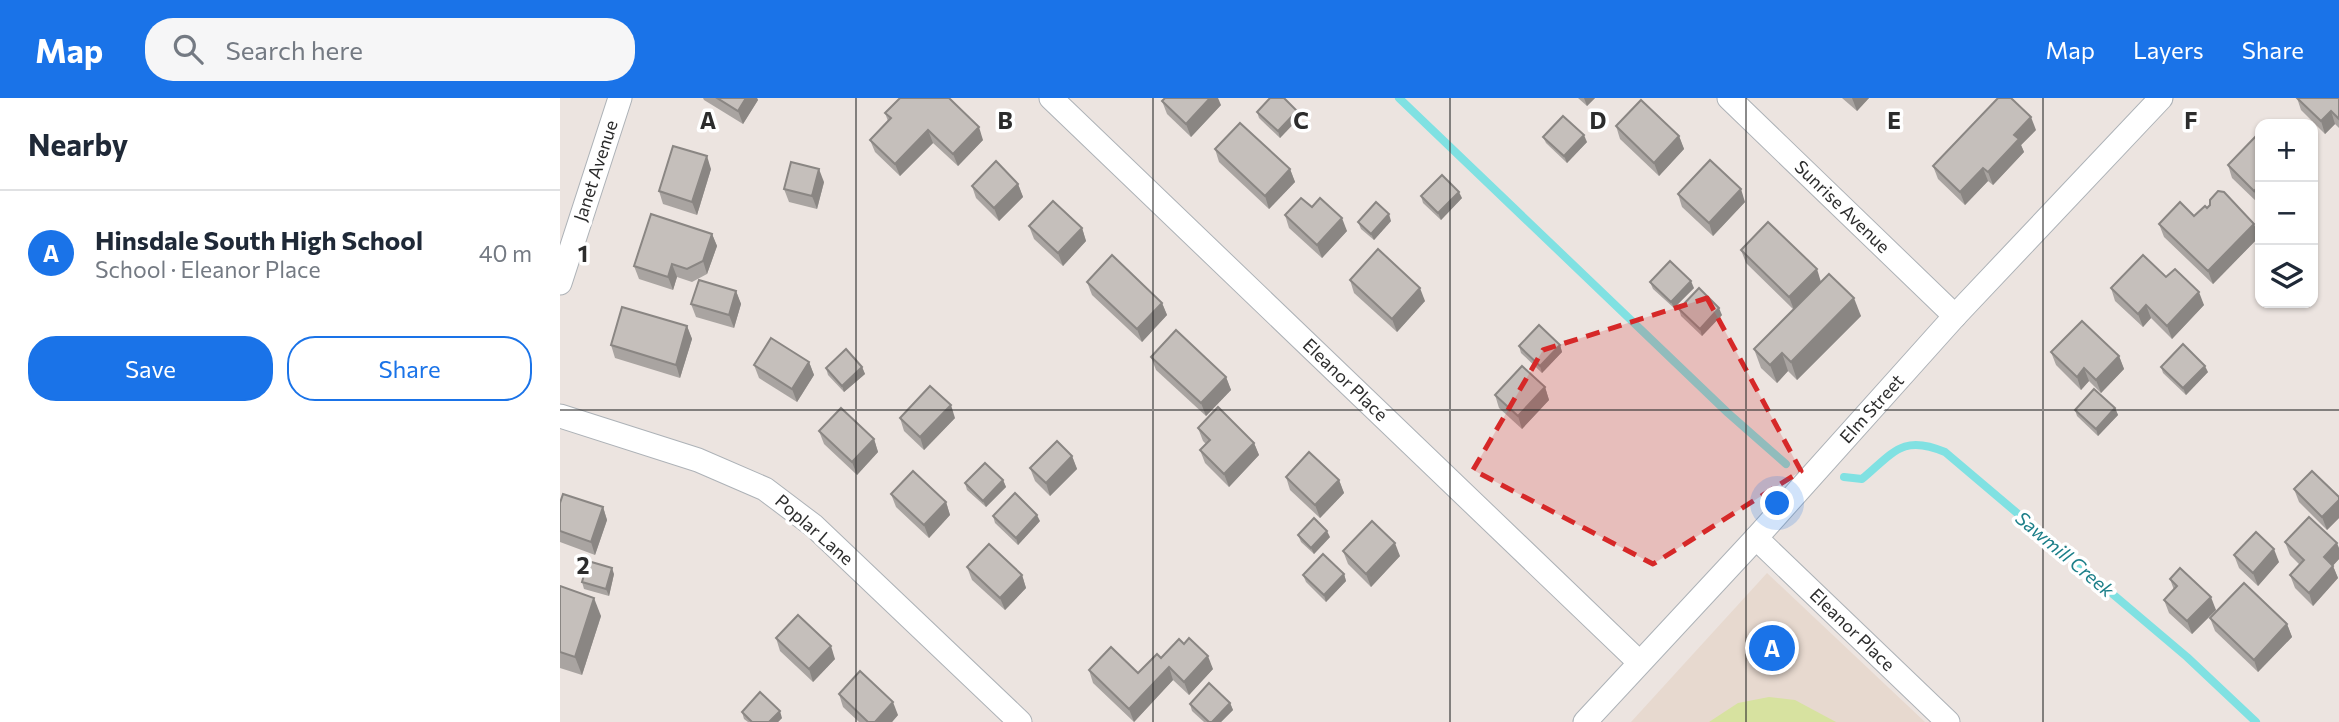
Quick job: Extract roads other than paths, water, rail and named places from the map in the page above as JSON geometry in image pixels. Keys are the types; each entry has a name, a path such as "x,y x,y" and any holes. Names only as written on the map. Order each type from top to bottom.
{"street":[{"name":"Janet Avenue","path":"560,283 620,98"},
{"name":"Eleanor Place","path":"1051,98 1639,662"},
{"name":"Sunrise Avenue","path":"1730,98 1955,316"},
{"name":"Elm Street","path":"1585,722 1756,538 1955,316 2161,98"},
{"name":"Poplar Lane","path":"560,416 698,460 765,489 814,526 1020,722"},
{"name":"Eleanor Place","path":"1756,538 1948,722"}],"waterway":[{"path":"1399,98 1728,413 1786,464"},
{"name":"Sawmill Creek","path":"1844,477 1862,479 1891,454 1909,446 1919,445 1945,452 2187,657 2256,722"}],"place":[{"name":"Hinsdale South High School","path":"1772,648"}]}
